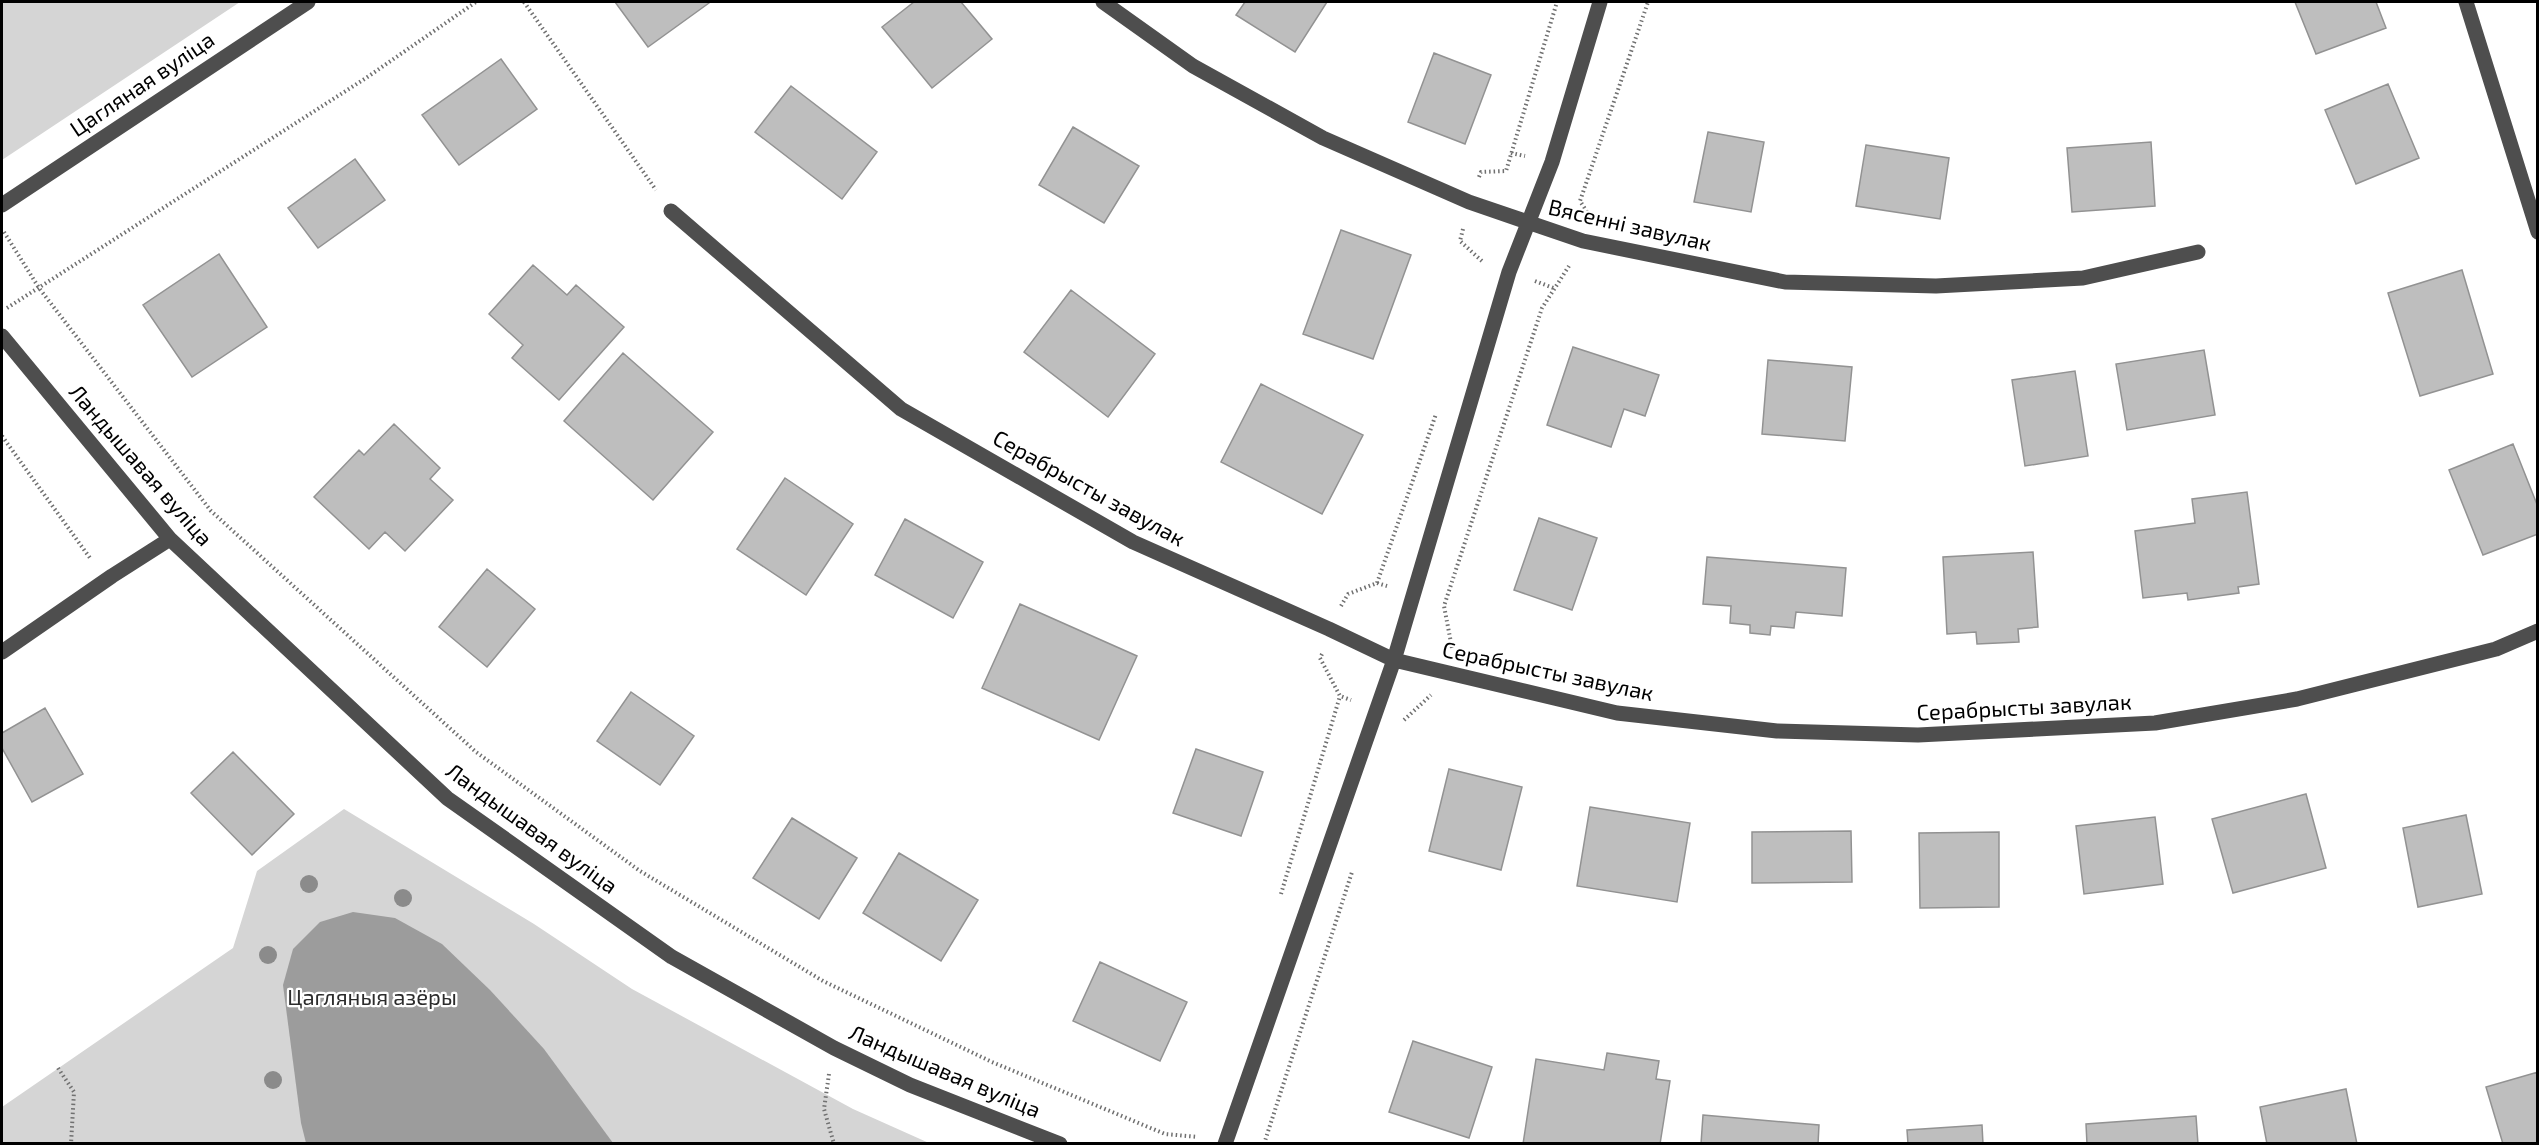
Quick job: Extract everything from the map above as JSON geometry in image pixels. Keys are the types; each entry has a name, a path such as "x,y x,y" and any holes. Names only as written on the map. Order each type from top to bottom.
{"street":[{"name":"Цагляная вуліца","path":"2,205 308,2"},
{"name":"Вясенні завулак","path":"1103,2 1194,66 1323,138 1469,202 1527,224 1583,241 1785,282 1936,286 2083,278 2198,252"},
{"path":"1225,1143 1394,660 1509,272 1552,162 1600,2"},
{"path":"2466,2 2538,232"},
{"name":"Серабрысты завулак","path":"670,211 901,409 1133,542 1394,660 1617,713 1777,731 1929,734 2155,723 2286,701 2496,648 2538,630"},
{"name":"Ландышавая вуліца","path":"2,336 170,539 447,798 672,957 834,1048 910,1085 1060,1143"},
{"path":"2,652 170,539"}],"path":[{"path":"2,312 366,78 476,2"},
{"path":"524,2 670,211"},
{"path":"1556,290 1487,266 1460,241 1469,202 1482,172 1506,171 1557,2"},
{"path":"1401,727 1405,718 1429,699 1444,673 1452,645 1444,606 1542,308 1556,290 1583,241 1589,216 1580,201 1648,2"},
{"path":"2,229 39,288 211,511 476,752 640,871 823,981 992,1062 1165,1134 1198,1137"},
{"path":"1377,583 1436,413"},
{"path":"2,436 92,561 112,576"},
{"path":"1264,1143 1352,871"},
{"path":"834,1048 824,1109 834,1143"},
{"path":"58,1068 74,1092 71,1143"}],"green space":[{"path":"2,2 240,2 2,160"},
{"name":"Цагляныя азёры","path":"344,809 534,924 632,989 853,1109 929,1143 2,1144 2,1107 233,948 257,871"}],"shaded area":[{"path":"353,912 395,918 442,944 490,990 544,1049 613,1143 306,1143 301,1123 283,985 293,949 320,922"}],"building":[{"path":"615,2 708,2 709,3 648,47"},
{"path":"914,2 961,2 992,39 932,88 882,27"},
{"path":"1245,2 1327,2 1295,52 1236,15"},
{"path":"2295,2 2376,2 2386,28 2316,54"},
{"path":"1434,53 1491,75 1465,144 1408,122"},
{"path":"501,59 537,109 459,165 422,115"},
{"path":"2388,84 2419,158 2356,184 2325,110"},
{"path":"791,86 877,152 842,199 755,132"},
{"path":"1073,127 1139,166 1104,223 1039,185"},
{"path":"1708,132 1764,142 1751,212 1694,202"},
{"path":"2151,142 2155,206 2072,212 2067,148"},
{"path":"1866,145 1949,158 1940,219 1856,206"},
{"path":"355,159 385,200 318,248 288,208"},
{"path":"1341,230 1411,255 1373,359 1303,334"},
{"path":"219,254 267,327 192,377 143,305"},
{"path":"533,265 567,295 576,285 624,327 559,400 512,358 523,345 489,314"},
{"path":"2462,270 2493,374 2420,396 2388,293"},
{"path":"1071,290 1155,354 1108,417 1024,352"},
{"path":"1573,347 1659,375 1645,416 1624,409 1611,447 1547,425"},
{"path":"2204,350 2215,415 2127,430 2116,364"},
{"path":"623,353 713,432 653,500 564,421"},
{"path":"1768,360 1852,367 1845,441 1762,434"},
{"path":"2075,371 2088,456 2025,466 2012,380"},
{"path":"1261,384 1363,435 1322,514 1221,462"},
{"path":"394,424 440,468 430,479 453,500 405,551 385,532 369,549 314,497 359,450 364,455"},
{"path":"2513,444 2538,507 2538,534 2483,555 2449,470"},
{"path":"785,478 853,524 806,595 737,549"},
{"path":"2247,492 2259,584 2238,587 2239,593 2188,600 2187,593 2143,598 2135,531 2195,523 2192,499"},
{"path":"1539,518 1597,538 1572,610 1514,590"},
{"path":"905,519 983,562 953,618 875,575"},
{"path":"2033,552 2038,627 2018,629 2019,642 1977,644 1976,632 1947,634 1943,557"},
{"path":"1707,557 1846,568 1842,616 1796,612 1794,628 1771,626 1770,635 1750,633 1750,625 1730,623 1731,606 1703,604"},
{"path":"487,569 535,609 487,667 439,627"},
{"path":"1020,604 1137,656 1099,740 982,688"},
{"path":"631,692 694,736 660,785 597,741"},
{"path":"45,708 83,774 32,802 2,748 2,733"},
{"path":"1196,749 1263,772 1241,836 1173,813"},
{"path":"233,752 294,814 252,855 191,793"},
{"path":"1449,769 1522,787 1501,870 1429,851"},
{"path":"2306,794 2326,868 2233,893 2212,819"},
{"path":"1590,807 1690,823 1677,902 1577,886"},
{"path":"2466,815 2482,894 2418,907 2403,828"},
{"path":"2155,817 2163,884 2084,894 2076,826"},
{"path":"792,818 857,858 819,919 753,878"},
{"path":"1851,831 1852,882 1752,883 1752,832"},
{"path":"1999,832 1999,907 1920,908 1919,833"},
{"path":"899,853 978,900 941,961 863,913"},
{"path":"1100,962 1187,1002 1160,1061 1073,1021"},
{"path":"1413,1041 1492,1067 1469,1138 1389,1112"},
{"path":"1607,1053 1659,1061 1656,1079 1670,1081 1660,1144 1523,1144 1536,1059 1604,1070"},
{"path":"2538,1072 2538,1144 2503,1144 2486,1087"},
{"path":"2346,1089 2357,1144 2267,1144 2260,1107"},
{"path":"1703,1115 1819,1125 1818,1144 1701,1144"},
{"path":"2196,1116 2198,1144 2087,1144 2086,1124"},
{"path":"1982,1125 1983,1144 1908,1144 1907,1130"}]}
